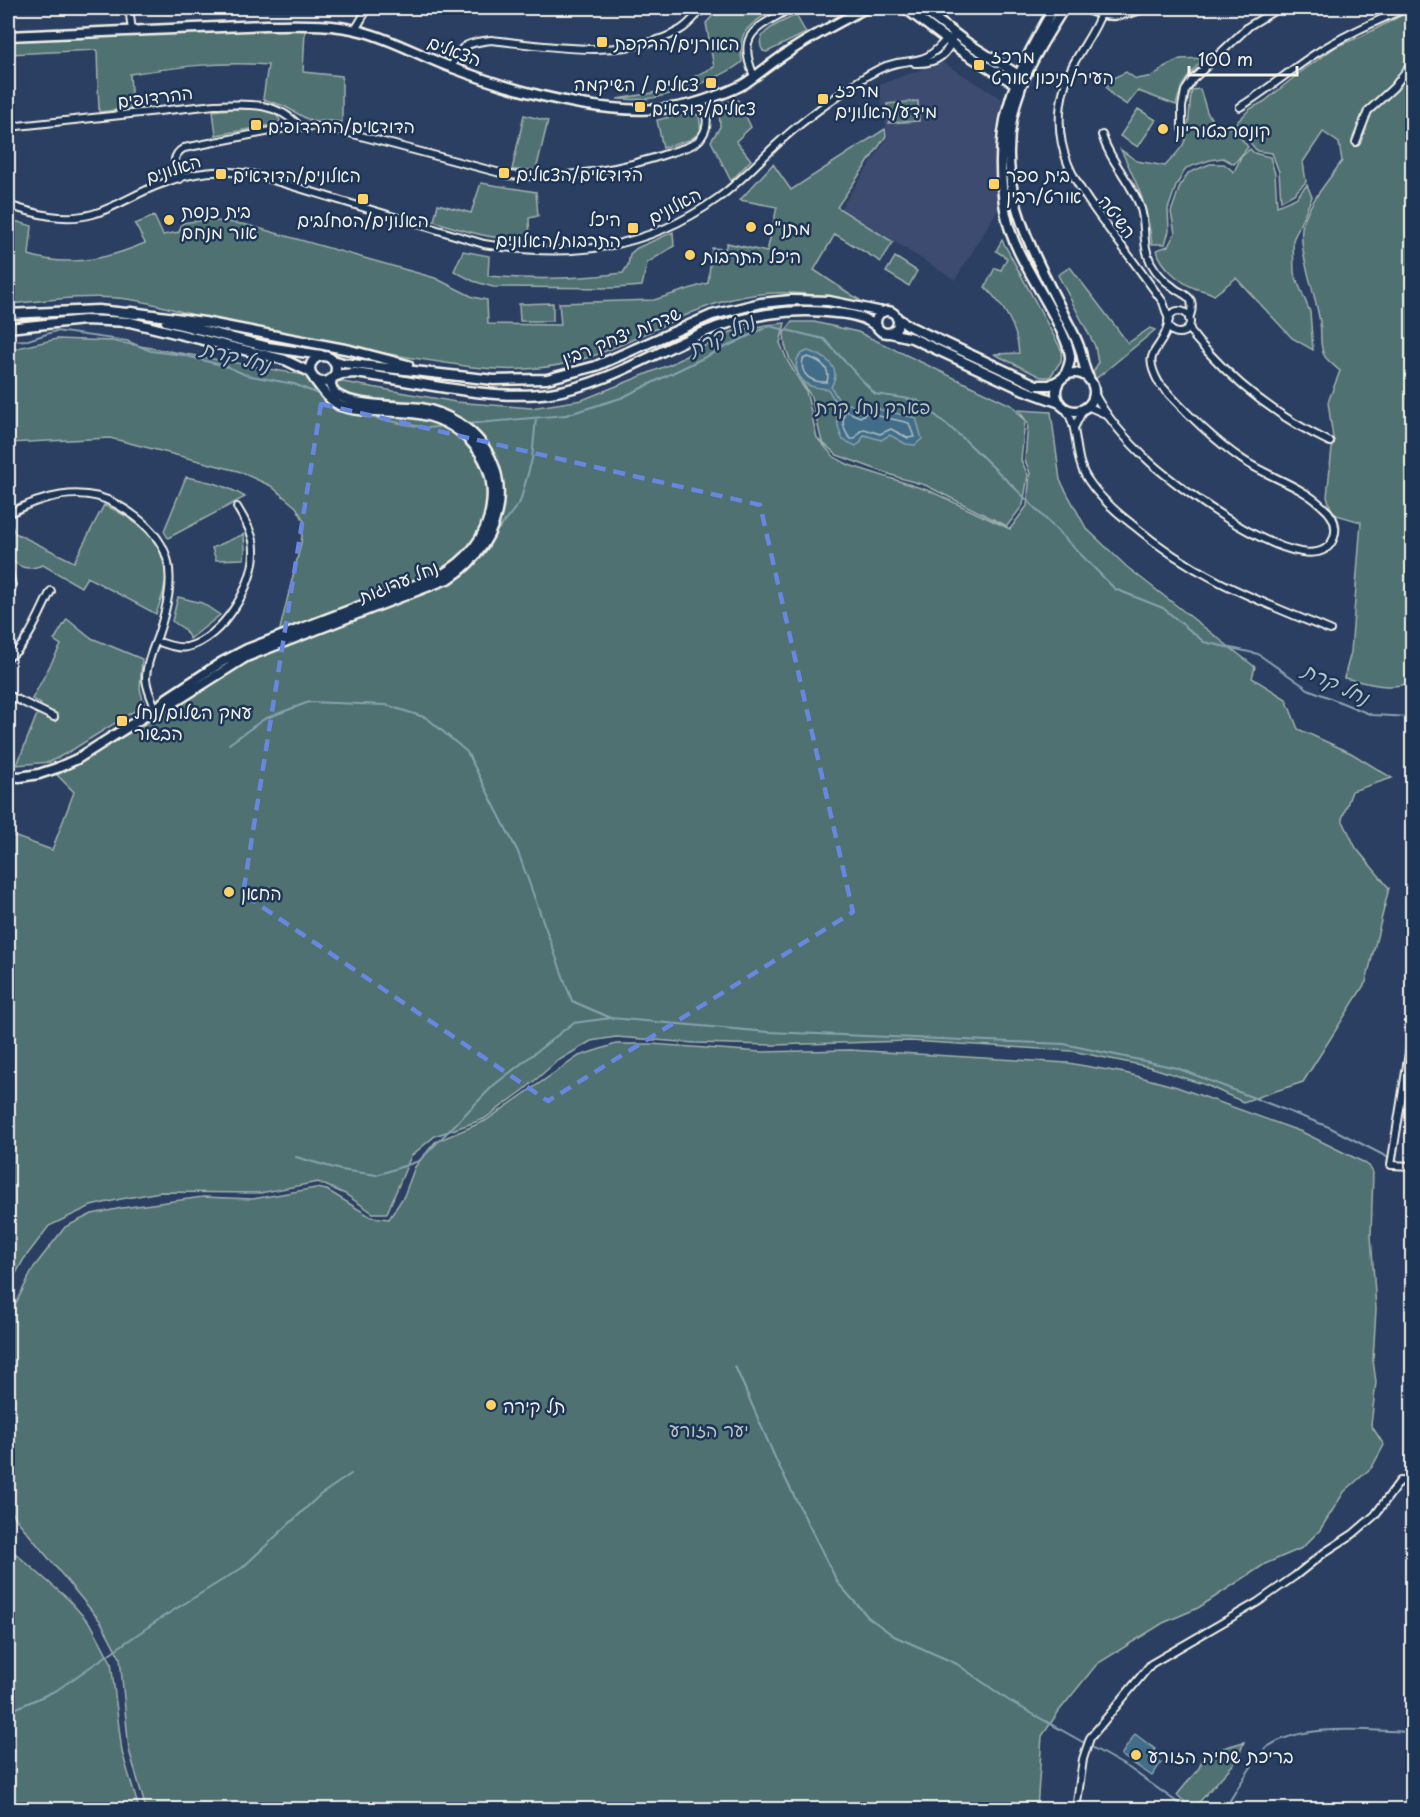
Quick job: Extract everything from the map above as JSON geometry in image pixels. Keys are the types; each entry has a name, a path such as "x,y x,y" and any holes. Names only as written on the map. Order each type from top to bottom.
{"main road":[{"name":"הצאלים","path":"8,36 299,24 355,30 390,41 452,68 527,92 606,107 631,109 660,108 703,101 746,83 789,52 866,8"},
{"path":"905,8 949,42 1014,83"},
{"path":"921,8 954,33 1021,77"},
{"path":"1054,8 1021,77 1010,140 1011,182 1013,198 1022,227 1075,338 1092,383 1094,393 1086,407 1076,410 1024,390 912,339 882,332 878,328 877,320 883,312 890,312 897,318 951,346 1029,382 1043,386 1078,373 1089,378"},
{"path":"1062,405 1056,391 1070,364 1070,351 1056,319 1018,249 1003,198 1001,152 1002,131 1014,83 1021,77 1064,8"},
{"path":"1086,8 1102,10 1132,8"},
{"path":"1102,10 1121,15 1142,8"},
{"path":"992,70 1005,86 1009,97"},
{"name":"שדרות יצחק רבין","path":"333,360 450,375 521,381 561,376 596,366 712,315 761,303 791,300 829,302 883,312"},
{"path":"8,314 98,310 186,319 350,350 450,375"},
{"path":"8,328 84,320 130,322 285,360 322,382 333,378 336,368 333,360 321,355 268,347 131,312"},
{"name":"שדרות יצחק רבין","path":"333,378 342,374 355,373 493,393 549,393 601,379 704,332 748,317 793,312 829,312 866,319 878,328"},
{"path":"890,333 896,328 897,318"},
{"path":"312,375 313,359 321,355"},
{"name":"נחל ערוגות","path":"156,710 167,698 230,657 439,576 465,558 484,531 491,508 491,482 484,459 467,437 447,423 425,415 356,409 339,405 326,395 312,375"},
{"name":"נחל ערוגות","path":"8,776 39,774 77,759 156,710 170,705 246,657 450,578 473,560 490,533 499,504 497,474 490,456 472,433 449,417 430,410 342,399 331,386 333,378"}],"street":[{"path":"85,8 125,9 130,15 132,31"},
{"path":"355,30 368,8"},
{"path":"452,68 460,50 467,44 491,40 583,49 611,49 657,39 680,30 703,8"},
{"path":"754,76 747,55 746,45 749,36 791,8"},
{"path":"1182,129 1185,91 1192,79 1249,26 1279,8"},
{"path":"1240,107 1342,37 1406,8"},
{"name":"השיטה","path":"1102,10 1064,86 1059,125 1066,163 1083,194 1164,302 1179,312"},
{"name":"האלונים","path":"8,205 45,216 93,214 129,200 160,184 216,170 256,175 457,237 508,248 560,251 612,246 634,241 677,223 716,199 736,184 776,145 858,81 882,67 927,57 949,42 954,33"},
{"path":"1356,142 1368,111 1394,87 1413,63"},
{"path":"180,179 174,158 177,152 184,148 299,126 333,129 484,170 531,177 603,170 644,161 690,146 702,138 708,120 703,101"},
{"name":"ההרדופים","path":"8,127 243,104 280,110 290,116 299,126"},
{"name":"השיטה","path":"1102,135 1109,153 1142,211 1146,250 1152,263 1170,285 1182,293"},
{"path":"1075,430 1086,407 1101,411 1151,462 1177,484 1244,530 1272,543 1311,553 1322,551 1331,543 1336,527 1334,520 1324,507 1309,495 1244,461 1220,444 1159,383 1151,364 1154,350 1162,340 1171,315 1179,312 1187,304 1182,293"},
{"path":"1162,340 1179,333 1189,323 1191,303 1182,293"},
{"name":"השיטה","path":"1164,302 1168,322"},
{"path":"1179,312 1185,313 1192,334 1239,383 1299,426 1330,442"},
{"path":"1168,322 1179,333 1192,334"},
{"path":"1094,393 1106,416"},
{"path":"1062,405 1072,418 1077,454 1086,478 1096,492 1149,539 1216,582 1330,630"},
{"path":"8,514 33,502 53,496 72,494 112,502 146,523 166,553 170,568 168,605 146,677 147,689 156,710"},
{"path":"156,641 175,647 195,644 223,625 235,607 246,583 254,552 252,536 237,507"},
{"path":"8,569 12,586 8,602"},
{"path":"8,657 22,645 51,591"},
{"path":"8,695 54,717"},
{"path":"1413,1034 1391,1165 1413,1166"},
{"path":"1076,1809 1083,1759 1090,1738 1151,1664 1258,1602 1353,1534 1375,1515 1400,1481 1413,1482"}],"highlighted area":[{"path":"321,404 760,505 853,912 548,1101 243,894"}],"shaded area":[{"path":"942,62 1002,99 995,133 999,208 955,280 841,208 888,137 878,85"}],"green space":[{"path":"720,8 763,8 767,14 744,33 741,45 742,62 710,80 669,94 646,99 617,99 664,91 714,67 706,23"},
{"path":"1412,10 1412,682 1387,686 1344,678 1351,652 1361,522 1333,514 1327,497 1333,438 1328,402 1340,371 1322,351 1321,327 1302,245 1303,223 1306,215 1342,161 1339,143 1323,132 1303,162 1306,182 1294,194 1281,201 1279,172 1272,153 1257,151 1235,124 1250,109 1265,101 1337,46 1362,36"},
{"path":"796,15 806,33 767,52 763,51 760,44 765,33 770,28"},
{"path":"305,30 303,72 342,76 342,122 307,119 284,106 263,99 268,65 216,64 130,74 132,108 99,112 97,50 8,54 8,41"},
{"path":"1205,58 1186,79 1176,105 1138,91 1127,105 1113,96 1106,87 1115,77 1126,72 1136,79 1154,76 1164,67 1180,59"},
{"path":"1200,89 1207,112 1216,126 1233,128 1248,147 1234,164 1223,158 1186,168 1176,186 1168,209 1169,231 1165,244 1152,244 1141,195 1121,150 1137,161 1165,166 1184,143 1188,130 1192,90"},
{"path":"738,100 751,127 736,141 751,160 731,181 711,141 720,127 719,104"},
{"path":"918,101 919,121 889,123 887,104"},
{"path":"1138,109 1156,120 1138,147 1120,136"},
{"path":"265,110 280,120 278,124 216,135 213,111"},
{"path":"683,114 699,115 701,132 689,140 663,148 657,120"},
{"path":"524,115 548,121 536,170 512,170"},
{"path":"885,129 886,136 837,207 893,242 881,262 835,234 814,270 864,303 818,295 787,293 741,297 706,307 590,357 557,366 507,370 472,367 255,329 144,302 117,298 76,298 8,304 8,219 32,226 29,255 58,261 73,261 102,257 145,243 135,224 154,216 163,235 179,232 182,223 190,222 207,221 247,225 435,278 473,297 487,300 488,324 561,325 559,303 654,300 708,283 712,248 725,249 727,243 767,252 777,207 740,200 773,164 791,190"},
{"path":"1250,149 1254,153 1270,157 1275,174 1277,206 1296,198 1307,185 1312,197 1293,240 1294,273 1310,312 1313,350 1292,338 1236,278 1214,295 1191,287 1172,273 1162,262 1157,250 1168,246 1175,233 1171,212 1180,186 1188,173 1210,164 1224,164 1234,172 1241,157"},
{"path":"481,183 536,192 538,216 529,218 530,241 481,235 434,221 438,204 471,213"},
{"path":"673,232 674,246 647,263 642,286 615,288 493,287 473,281 454,271 463,251 489,256 488,276 556,278 623,273 628,265 630,254 637,248"},
{"path":"1002,240 1062,351 1061,361 1050,377 1041,377 994,354 1019,353 1016,334 1008,317 985,287 995,268 1001,270 1007,258 996,251"},
{"path":"895,257 917,271 909,286 886,272"},
{"path":"1070,267 1128,343 1150,328 1155,330 1086,387 1098,363 1095,346 1058,275"},
{"path":"553,303 553,321 520,321 519,304"},
{"name":"פארק נחל קרת","path":"792,322 814,322 858,332 1013,406 1025,421 1021,460 1028,475 1023,505 1007,526 925,485 837,455 822,442 811,397 790,360 785,345 784,333"},
{"path":"785,323 780,343 788,362 806,391 817,438 834,457 849,465 930,491 1010,529 1027,506 1030,473 1025,460 1028,424 1019,410 1051,412 1060,480 1086,528 1127,567 1255,667 1252,678 1286,699 1298,729 1351,753 1392,778 1352,791 1342,819 1356,848 1389,888 1366,982 1303,1082 1243,1102 1206,1085 1150,1067 1072,1051 910,1041 772,1045 694,1043 616,1037 591,1041 556,1062 524,1090 484,1119 435,1136 411,1156 387,1213 373,1213 345,1194 318,1182 260,1193 160,1192 121,1199 91,1206 49,1226 24,1259 8,1288 8,834 52,850 74,792 57,775 227,673 282,646 280,629 301,543 304,521 296,507 271,486 238,471 110,438 8,443 8,350 57,339 112,341 456,402 531,408 582,400 671,364 730,332"},
{"path":"186,477 224,486 245,497 168,538 164,531"},
{"path":"104,505 125,516 144,531 153,540 164,560 166,578 156,614 87,577 81,587 43,565 32,568 23,567 8,556 8,524 10,522 15,533 74,562"},
{"path":"244,534 244,559 216,560 212,548"},
{"path":"178,597 202,603 220,615 190,639 184,629 172,621"},
{"path":"67,619 89,637 142,659 140,688 144,705 50,762 17,765 41,704 32,699 61,645 54,640"},
{"name":"יער הזורע","path":"616,1044 651,1044 761,1052 850,1050 1068,1063 1125,1073 1177,1087 1302,1132 1363,1162 1373,1173 1371,1235 1376,1309 1373,1360 1376,1382 1371,1425 1384,1445 1372,1467 1344,1492 1320,1530 1302,1548 1265,1564 1198,1608 1163,1623 1097,1664 1042,1736 1037,1809 146,1809 129,1750 120,1658 101,1622 17,1520 8,1505 8,1319 34,1267 65,1227 92,1214 203,1197 253,1199 316,1188 327,1190 371,1217 389,1219 404,1196 415,1167 435,1142 485,1121 579,1056"},
{"path":"8,1547 67,1598 92,1626 111,1662 122,1752 139,1809 8,1809"},
{"path":"1244,1742 1237,1760 1193,1809 1177,1795 1199,1768 1205,1753"}],"water":[{"path":"808,351 830,363 835,374 831,387 842,406 850,404 860,412 865,401 881,410 916,418 922,439 915,445 906,444 890,435 881,440 864,435 856,446 843,440 837,416 839,408 828,389 808,385 800,377 796,367 799,357"},
{"name":"בריכת שחיה הזורע","path":"1135,1734 1155,1749 1151,1755 1161,1763 1152,1776 1121,1755"}],"waterway":[{"name":"נחל קרת","path":"466,424 566,415 621,398 769,326 824,339 875,394 917,400 964,439 1115,589 1163,608 1204,642 1258,654 1308,689 1372,715 1412,717"},
{"name":"נחל קרת","path":"8,341 28,340 56,331 127,341 151,351 183,355 228,367 246,375 294,384 318,394 336,411 427,428 445,426"},
{"path":"489,541 520,502 532,459 536,418"},
{"path":"229,744 264,719 309,702 386,705 427,718 467,752 518,852 572,1001 611,1018 768,1032 1064,1044 1177,1068 1329,1127 1389,1158"},
{"path":"296,1157 341,1170 377,1175 419,1161 494,1085 573,1023 611,1018"},
{"path":"735,1366 777,1462 838,1583 868,1617 894,1636 957,1664 1008,1700 1129,1768 1188,1810"},
{"path":"8,1712 57,1690 161,1618 242,1568 320,1495 351,1474"},
{"path":"1224,1810 1262,1752 1281,1740 1317,1731 1412,1732"}],"place":[{"name":"האורנים/הרקפת","path":"602,42"},
{"name":"מרכז העיר/תיכון אורט","path":"979,65"},
{"name":"צאלים / השיקמה","path":"711,83"},
{"name":"מרכז מידע/האלונים","path":"823,99"},
{"name":"צאלים/דודאים","path":"640,107"},
{"name":"הדודאים/ההרדופים","path":"256,125"},
{"name":"קונסרבטוריון","path":"1163,129"},
{"name":"הדודאים/הצאלים","path":"504,173"},
{"name":"האלונים/הדודאים","path":"221,174"},
{"name":"בית ספר אורט/רבין","path":"994,184"},
{"name":"האלונים/הסחלבים","path":"363,199"},
{"name":"בית כנסת אור מנחם","path":"169,220"},
{"name":"מתנ\"ס","path":"751,227"},
{"name":"היכל התרבות/האלונים","path":"633,228"},
{"name":"היכל התרבות","path":"690,255"},
{"name":"עמק השלום/נחל הבשור","path":"122,721"},
{"name":"החאן","path":"229,892"},
{"name":"תל קירה","path":"491,1405"},
{"name":"בריכת שחיה הזורע","path":"1136,1755"}]}
